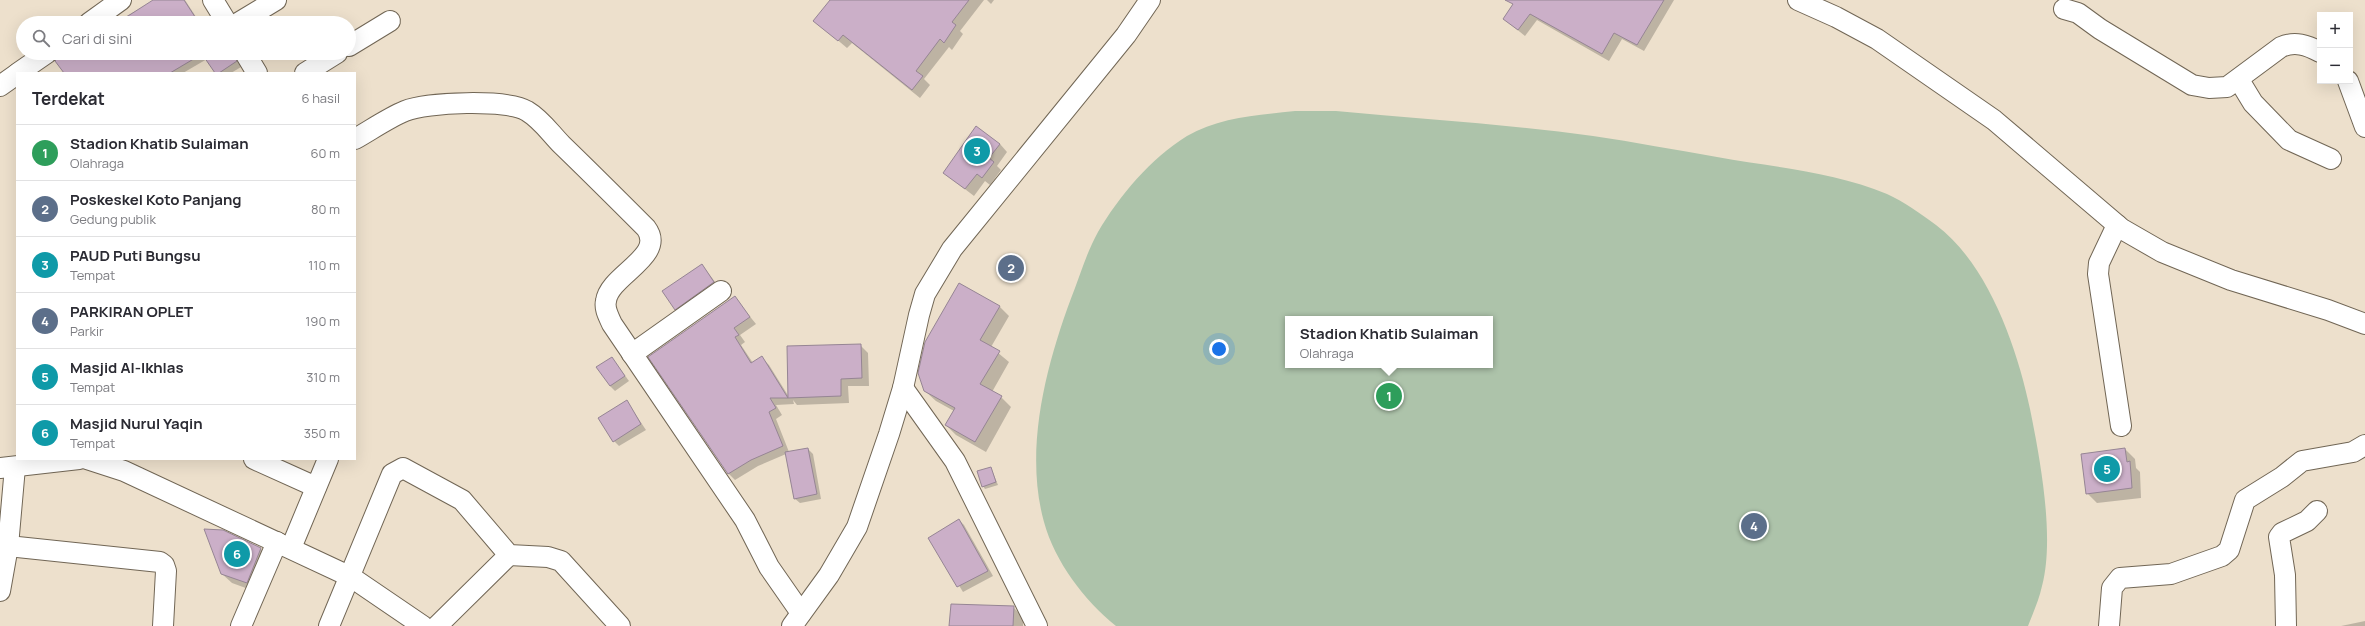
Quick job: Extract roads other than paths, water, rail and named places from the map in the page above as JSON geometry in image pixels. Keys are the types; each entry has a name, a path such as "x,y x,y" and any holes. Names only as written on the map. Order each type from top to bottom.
{"street":[{"path":"99,16 121,0"},
{"path":"213,0 223,16"},
{"path":"250,16 276,0"},
{"path":"356,138 404,111 433,104 513,106 526,110 540,120 554,137 649,232 651,238 648,251 612,287 606,300 605,308 612,324 745,520 796,619 829,574 857,527 903,388 925,294 952,249 1126,35 1150,0"},
{"path":"1798,0 1836,17 1877,40 1994,120 2117,225 2162,252 2231,280 2328,310 2365,324"},
{"path":"2064,9 2078,13 2100,29 2192,85 2209,88 2227,87 2239,80 2271,54 2290,43 2317,51"},
{"path":"356,42 390,20"},
{"path":"21,72 37,60"},
{"path":"249,60 256,72"},
{"path":"307,72 326,60"},
{"path":"0,86 16,75"},
{"path":"2239,80 2253,103 2289,140 2331,159"},
{"path":"2349,84 2365,127"},
{"path":"2117,225 2101,257 2098,274 2121,426"},
{"path":"632,354 721,291"},
{"path":"903,388 955,461 1037,626"},
{"path":"2109,626 2112,588 2120,578 2171,574 2222,556 2229,550 2244,500 2282,477 2302,461 2353,452 2365,445"},
{"path":"0,591 8,546 7,467 70,460"},
{"path":"94,460 126,465 284,545 351,577 423,626"},
{"path":"256,460 316,487"},
{"path":"241,626 316,487 328,460"},
{"path":"329,626 351,577 392,474 403,468 462,500 509,555 556,558 620,626"},
{"path":"2286,626 2285,575 2279,537 2282,533 2307,521 2317,511"},
{"path":"8,546 160,562 166,571 163,626"},
{"path":"437,626 509,555"}],"place":[{"name":"PAUD Puti Bungsu","path":"977,151"},
{"name":"Poskeskel Koto Panjang","path":"1011,268"},
{"name":"Stadion Khatib Sulaiman","path":"1389,396"},
{"name":"Masjid Al-Ikhlas","path":"2107,469"},
{"name":"PARKIRAN OPLET","path":"1754,526"},
{"name":"Masjid Nurul Yaqin","path":"237,554"}]}
